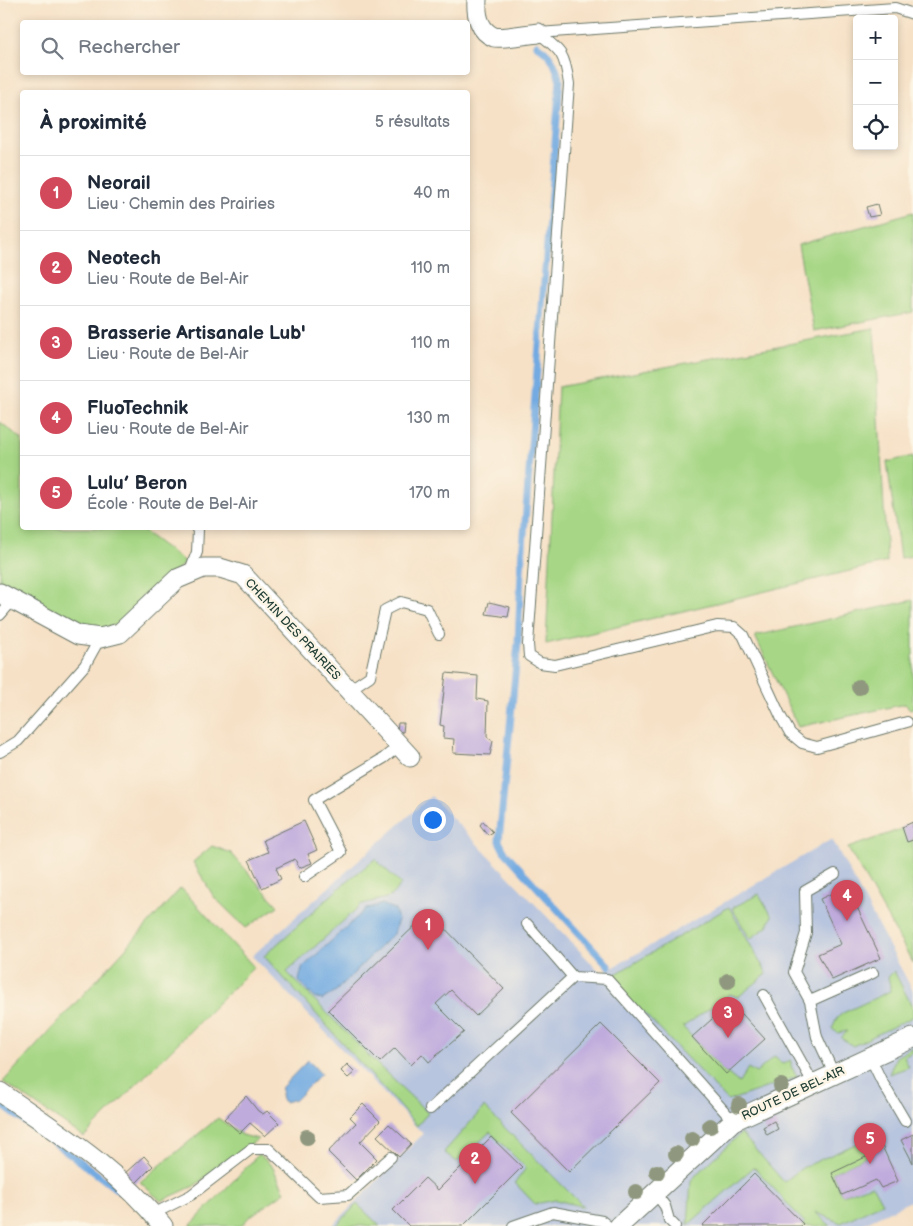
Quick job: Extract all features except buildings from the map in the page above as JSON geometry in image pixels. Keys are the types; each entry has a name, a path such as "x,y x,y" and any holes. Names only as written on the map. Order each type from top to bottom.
{"street":[{"path":"477,0 476,8 479,21 485,30 495,37 538,34"},
{"name":"CHEMIN DES PRAIRIES","path":"6,596 78,636 100,638 120,633 177,579 203,568 220,568 243,575 405,751"},
{"name":"ROUTE DE BEL-AIR","path":"619,1226 733,1121 913,1038"},
{"path":"0,1092 92,1156 141,1200 158,1220"}],"lane":[{"path":"538,34 895,8 913,14"},
{"path":"538,34 557,47 566,63 569,84 528,644 529,656 540,663 555,665 717,626 734,627 743,635 780,717 790,733 802,743 817,746 907,722"},
{"path":"189,574 197,552 198,530"},
{"path":"0,615 6,596"},
{"path":"349,690 370,676 385,610 401,602 427,609 439,634"},
{"path":"0,752 18,741 84,665 100,638"},
{"path":"304,877 341,852 314,800 384,758 405,751"},
{"path":"834,1074 817,1037 810,1001 794,972 806,934 805,891 835,874"},
{"path":"527,924 573,976 607,979 733,1121"},
{"path":"810,1001 873,973"},
{"path":"430,1109 573,976"},
{"path":"764,996 813,1083"},
{"path":"870,1057 905,1121"},
{"path":"158,1220 251,1149 269,1149 319,1198 348,1195 391,1157"},
{"path":"655,1193 665,1206 669,1220 675,1226"},
{"path":"513,1226 553,1212 602,1222 608,1226"}],"shaded area":[{"path":"431,796 602,974 832,839 913,991 913,1200 858,1226 332,1226 423,1134 252,956"}],"green space":[{"path":"913,212 913,312 814,331 798,245"},
{"path":"874,328 887,562 546,644 558,387"},
{"path":"0,422 20,437 20,530 142,530 185,562 125,622 96,631 70,624 0,584"},
{"path":"913,456 913,556 900,558 887,462"},
{"path":"913,600 913,708 910,709 905,704 798,727 755,636"},
{"path":"913,825 913,963 848,848"},
{"path":"212,846 231,853 278,906 246,928 214,897 193,862"},
{"path":"375,859 401,884 390,897 362,904 287,972 428,1113 417,1126 264,956 346,882"},
{"path":"181,888 254,967 84,1137 3,1082"},
{"path":"759,894 772,916 768,926 750,939 732,908"},
{"path":"729,907 767,974 738,997 730,994 683,1027 726,1074 739,1083 748,1068 756,1073 775,1056 782,1064 791,1060 791,1066 797,1077 728,1101 646,1015 618,990 609,978"},
{"path":"894,971 913,1008 913,1017 853,1046 841,1038 847,1031 838,1033 832,1029 837,1018 843,1013 890,991 888,977"},
{"path":"913,1047 913,1053 904,1057 909,1067 889,1074 896,1057"},
{"path":"484,1107 584,1207 556,1200 535,1204 515,1183 526,1168 490,1132 457,1162 444,1152"},
{"path":"218,1118 242,1135 258,1139 194,1186 161,1201 140,1182"},
{"path":"741,1133 784,1182 802,1168 862,1141 868,1156 832,1173 842,1195 872,1185 882,1203 841,1223 815,1212 831,1226 803,1226 805,1223 754,1167 688,1225 691,1180"},
{"path":"259,1154 272,1166 285,1192 249,1217 241,1226 190,1226"},
{"path":"357,1204 380,1226 336,1226"}],"water":[{"path":"382,904 395,910 398,920 393,934 336,991 322,1000 314,997 299,981 302,968 366,909"},
{"path":"308,1060 321,1074 294,1101 285,1102 282,1100 281,1088"}],"waterway":[{"path":"537,45 552,60 560,80 521,572 518,643 499,841 504,851 609,966"},
{"path":"0,1104 119,1191"}],"place":[{"name":"FluoTechnik","path":"847,921"},
{"name":"Neorail","path":"428,950"},
{"name":"Brasserie Artisanale Lub'","path":"728,1038"},
{"name":"Lulu’ Beron","path":"870,1164"},
{"name":"Neotech","path":"475,1184"}]}
